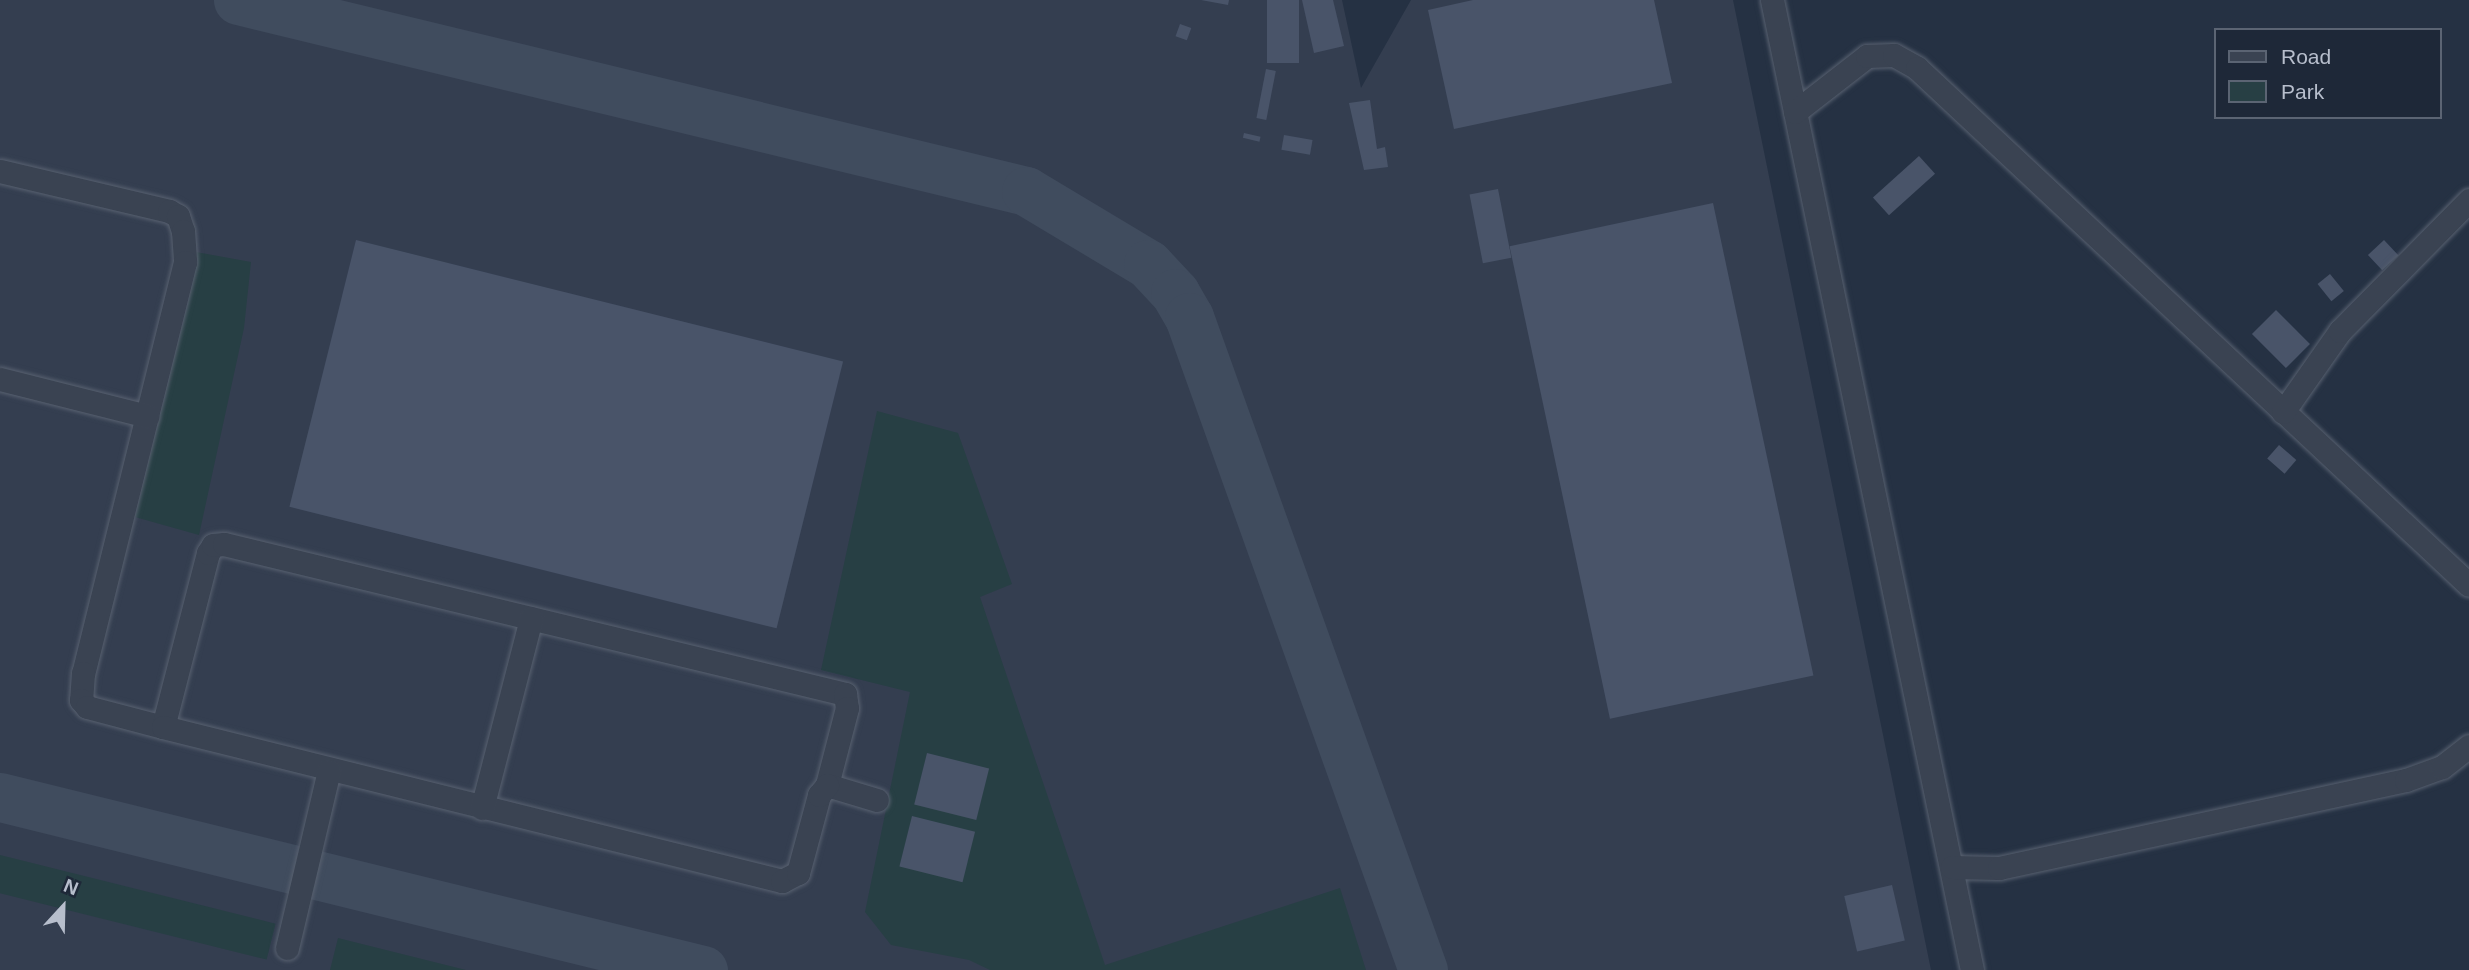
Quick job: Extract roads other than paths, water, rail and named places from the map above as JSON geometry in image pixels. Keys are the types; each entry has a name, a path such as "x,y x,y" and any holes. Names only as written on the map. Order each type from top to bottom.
{"lane":[{"path":"1772,0 1972,970"},
{"path":"1795,112 1867,56 1885,52 1905,60 2469,585"},
{"path":"0,171 143,204 178,216 185,262 80,692 83,704 91,709 329,771 782,881 798,873 819,795 827,785 847,708 845,694 218,544 208,553 163,727"},
{"path":"2283,412 2340,331 2469,200"},
{"path":"0,379 147,415"},
{"path":"482,808 531,618"},
{"path":"1952,867 1999,868 2395,783 2442,768 2469,746"},
{"path":"287,948 329,771"},
{"path":"827,785 877,800"}]}
